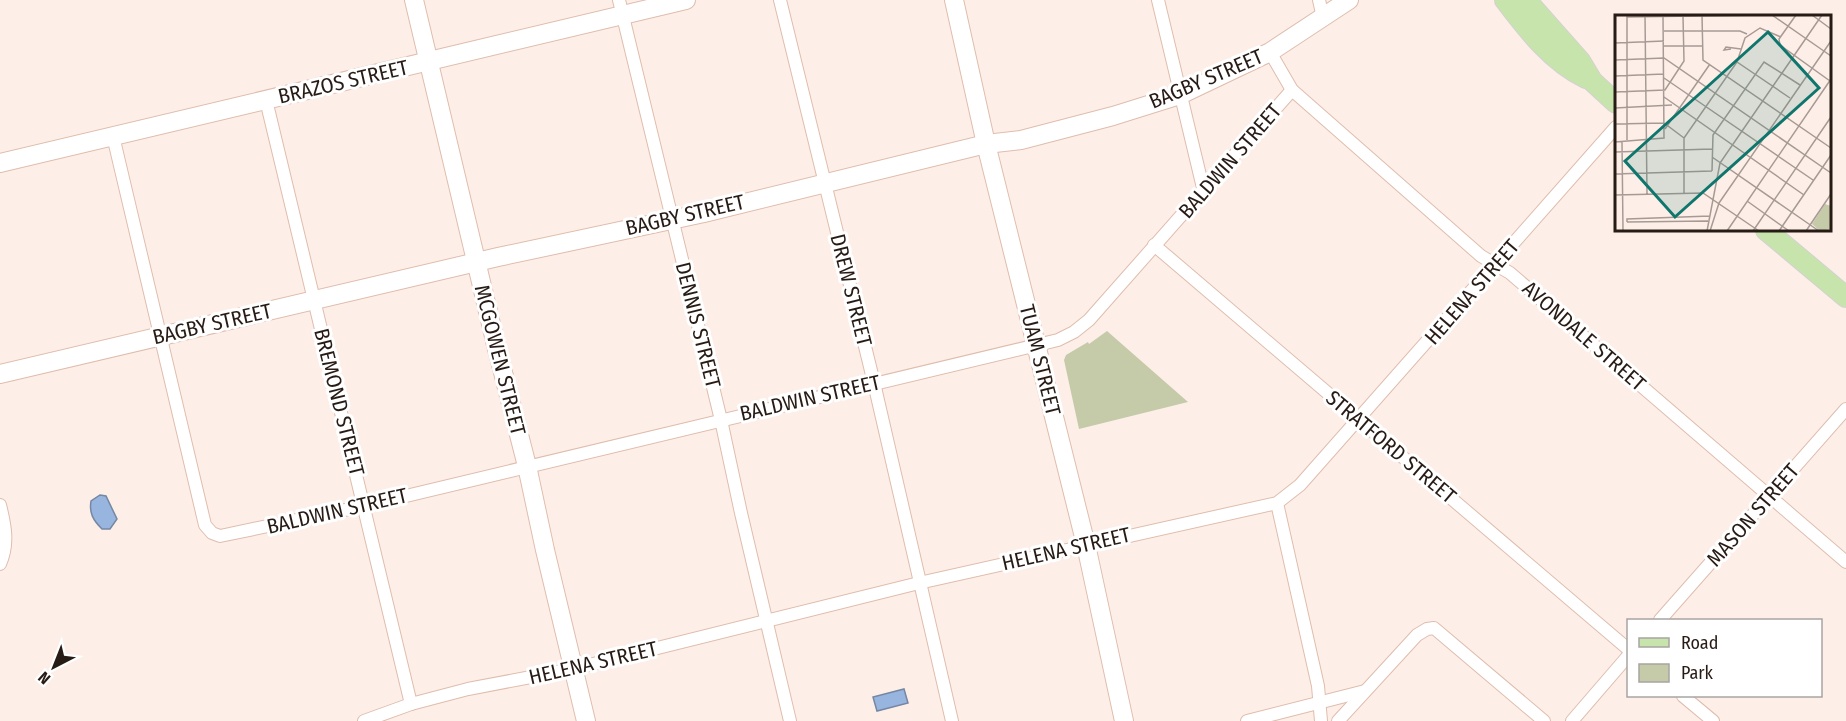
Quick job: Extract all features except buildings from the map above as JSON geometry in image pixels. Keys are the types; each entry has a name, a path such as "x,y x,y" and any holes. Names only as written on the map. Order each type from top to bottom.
{"main road":[{"name":"MCGOWEN STREET","path":"414,0 586,721"},
{"name":"BRAZOS STREET","path":"0,163 429,62 621,8 686,0"},
{"name":"TUAM STREET","path":"954,0 986,144 1086,545 1124,721"},
{"name":"BAGBY STREET","path":"0,374 986,144 1021,140 1113,116 1180,95 1270,52 1349,0"},
{"path":"1505,0 1530,32 1551,53 1573,72 1592,81 1615,101"},
{"path":"1526,0 1580,61 1592,81"},
{"path":"1767,231 1846,297"}],"street":[{"name":"DREW STREET","path":"780,0 874,383 952,721"},
{"path":"1158,0 1204,192"},
{"path":"1319,0 1323,18"},
{"name":"DENNIS STREET","path":"621,8 721,420 790,721"},
{"name":"BALDWIN STREET","path":"113,136 205,525 212,533 220,536 364,506 1037,346 1066,336 1089,320 1292,90 1270,52"},
{"name":"AVONDALE STREET","path":"1292,90 1482,256 1510,273 1846,562"},
{"name":"BREMOND STREET","path":"266,100 411,704"},
{"name":"HELENA STREET","path":"364,721 411,704 468,689 573,669 919,583 1276,503 1300,485 1615,130"},
{"name":"STRATFORD STREET","path":"1154,245 1627,647"},
{"name":"MASON STREET","path":"1662,619 1846,409"},
{"path":"1276,503 1318,686 1321,721"},
{"path":"0,505 6,528 5,553 0,564"},
{"path":"1338,721 1417,635 1427,628 1434,628 1544,721"},
{"path":"1572,721 1627,658"},
{"path":"1247,721 1365,691"},
{"path":"1684,697 1713,721"}],"green space":[{"path":"1107,331 1188,402 1079,429 1064,360 1066,355 1088,342 1089,344"}],"water":[{"path":"100,495 106,496 117,519 110,529 102,529 91,513 91,501"},
{"path":"904,689 908,703 877,711 873,697"}]}
